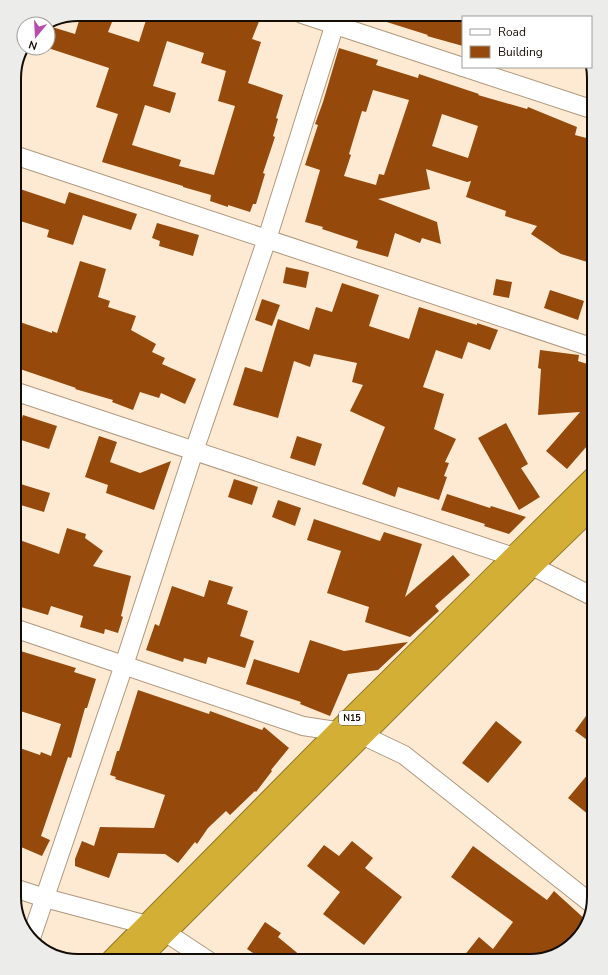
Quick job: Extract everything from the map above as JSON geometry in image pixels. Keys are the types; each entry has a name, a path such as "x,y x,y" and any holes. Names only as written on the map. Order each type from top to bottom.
{"highway":[{"name":"N15","path":"121,954 156,928 362,735 523,561 587,486"},
{"name":"N15","path":"140,954 156,928 338,732 523,561 587,511"}],"street":[{"path":"33,932 267,238 335,21"},
{"path":"341,21 462,67"},
{"path":"466,68 587,108"},
{"path":"21,157 587,346"},
{"path":"21,393 523,561 587,593"},
{"path":"21,630 303,726 362,735 404,755 587,900"},
{"path":"21,890 156,928 198,954"}],"building":[{"path":"79,21 109,21 112,22 108,32 139,42 146,21 259,21 252,39 261,42 248,83 283,95 276,118 278,119 273,136 275,137 263,173 265,174 256,204 253,204 250,212 210,201 211,195 102,162 118,114 96,107 109,68 56,51 56,28 75,34","holes":["167,41 204,53 201,63 226,71 218,101 235,106 214,175 179,166 181,160 132,145 145,105 170,113 176,93 153,86"]},
{"path":"384,21 462,21 462,46 427,36 428,35"},
{"path":"339,48 378,60 376,65 418,78 419,74 479,94 478,95 527,109 528,107 577,127 575,135 587,138 587,262 561,254 531,234 537,226 505,216 506,211 466,197 471,181 467,182 426,169 430,189 378,199 437,222 441,244 422,238 420,243 395,233 388,257 356,248 358,241 322,229 323,227 305,222 320,170 305,165 318,125 315,124","holes":["373,90 409,100 384,175 379,174 376,185 344,176 362,111 366,112","442,114 478,126 468,158 432,146"]},
{"path":"21,189 65,204 69,192 137,214 131,230 83,215 73,245 47,237 49,230 21,221"},
{"path":"157,223 199,235 193,256 159,246 160,241 152,238"},
{"path":"80,261 106,269 98,297 110,301 108,307 136,316 131,330 156,344 152,352 165,358 162,364 196,379 185,404 161,393 159,398 140,392 133,410 112,402 113,400 75,389 76,388 21,369 21,322 52,333 52,331 57,333"},
{"path":"286,267 309,272 306,288 283,283"},
{"path":"496,279 512,282 509,298 493,295"},
{"path":"342,283 379,295 369,326 409,339 419,307 498,330 490,350 468,342 462,359 436,350 423,387 444,394 434,429 456,439 445,462 449,463 444,476 447,477 439,500 398,487 395,497 362,484 385,427 350,411 363,385 352,382 357,363 314,354 310,367 294,361 278,418 233,405 245,367 262,372 278,319 309,330 316,307 332,312"},
{"path":"550,290 584,301 578,320 544,308"},
{"path":"262,299 280,305 272,326 255,320"},
{"path":"540,350 579,355 578,361 587,364 587,446 567,469 546,451 580,412 538,415 541,369 538,368"},
{"path":"23,415 57,426 49,449 21,440 21,421"},
{"path":"506,423 528,464 521,468 540,497 519,510 478,438"},
{"path":"99,436 117,442 110,462 140,473 171,461 154,510 106,493 108,485 85,477"},
{"path":"297,436 322,444 315,466 290,458"},
{"path":"234,479 258,487 252,505 228,497"},
{"path":"21,484 50,493 44,512 21,505"},
{"path":"447,494 490,508 491,506 526,517 509,534 484,526 485,524 441,510"},
{"path":"278,500 301,508 295,526 272,517"},
{"path":"314,519 380,541 384,532 422,544 405,597 453,555 470,575 435,606 439,611 410,637 365,622 369,607 327,593 341,551 307,540"},
{"path":"67,528 86,534 85,538 103,551 93,566 131,576 121,616 123,617 118,633 105,629 104,634 80,627 83,616 51,606 48,615 21,607 21,540 59,554"},
{"path":"209,580 233,587 227,604 248,611 240,636 254,641 245,668 208,657 206,664 184,658 183,662 146,650 155,624 159,626 172,586 204,597"},
{"path":"310,640 344,651 408,642 378,670 348,674 330,716 300,704 301,702 246,684 254,659 299,673"},
{"path":"21,651 76,668 74,672 96,679 87,708 85,708 71,758 68,757 41,836 50,840 42,856 21,847 21,748 40,755 41,752 51,756 61,724 21,711"},
{"path":"138,690 209,714 210,711 262,730 264,727 289,748 271,770 272,771 256,792 255,791 230,815 226,811 208,828 197,844 195,842 178,863 165,854 118,853 109,878 75,866 75,859 82,841 94,846 100,827 154,828 165,795 115,779 116,777 110,775"},
{"path":"587,715 587,740 575,731"},
{"path":"496,721 522,742 488,783 462,763"},
{"path":"587,775 587,813 568,798"},
{"path":"352,841 373,858 365,868 402,897 364,945 323,914 340,892 307,866 324,845 339,856"},
{"path":"473,846 547,900 554,891 583,918 573,935 568,940 549,951 530,954 466,954 479,937 493,949 513,922 451,877"},
{"path":"265,922 281,933 278,937 299,954 254,954 247,949"}]}
